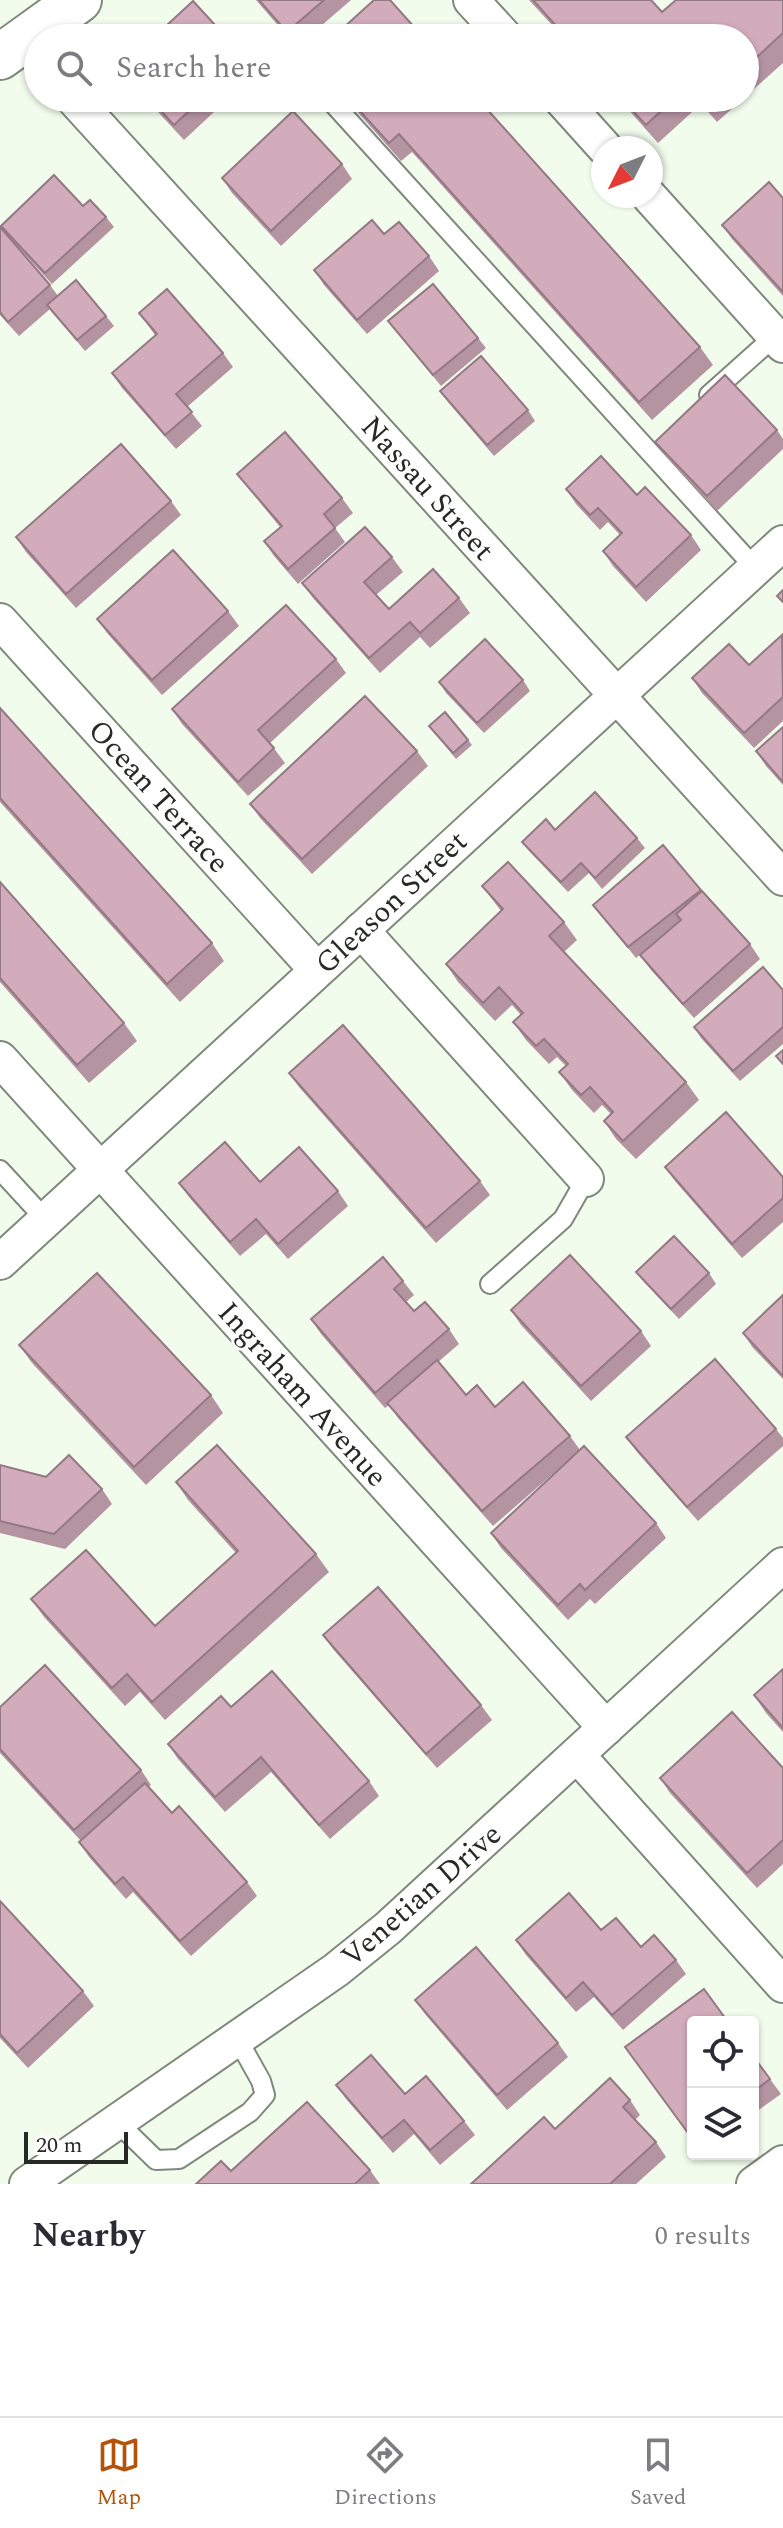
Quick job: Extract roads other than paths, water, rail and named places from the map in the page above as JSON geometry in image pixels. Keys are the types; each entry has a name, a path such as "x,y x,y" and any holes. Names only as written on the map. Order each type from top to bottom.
{"main road":[{"path":"52,24 79,0"}],"street":[{"path":"471,0 493,24"},
{"name":"Nassau Street","path":"86,112 783,878"},
{"path":"573,112 594,136"},
{"path":"660,208 779,340"},
{"name":"Gleason Street","path":"0,1262 783,543"},
{"name":"Ocean Terrace","path":"0,621 317,970"},
{"path":"361,930 586,1179"},
{"name":"Ingraham Avenue","path":"0,1059 606,1728"},
{"name":"Venetian Drive","path":"27,2184 336,1970 388,1928 783,1565"},
{"path":"577,1755 783,1985"},
{"path":"754,2184 783,2163"}],"lane":[{"path":"341,112 653,445 755,568"},
{"path":"694,409 779,340"},
{"path":"0,1170 46,1220"},
{"path":"490,1284 563,1219 586,1179"},
{"path":"117,2122 156,2160 179,2159 250,2112 265,2095 261,2081 237,2038"}]}
